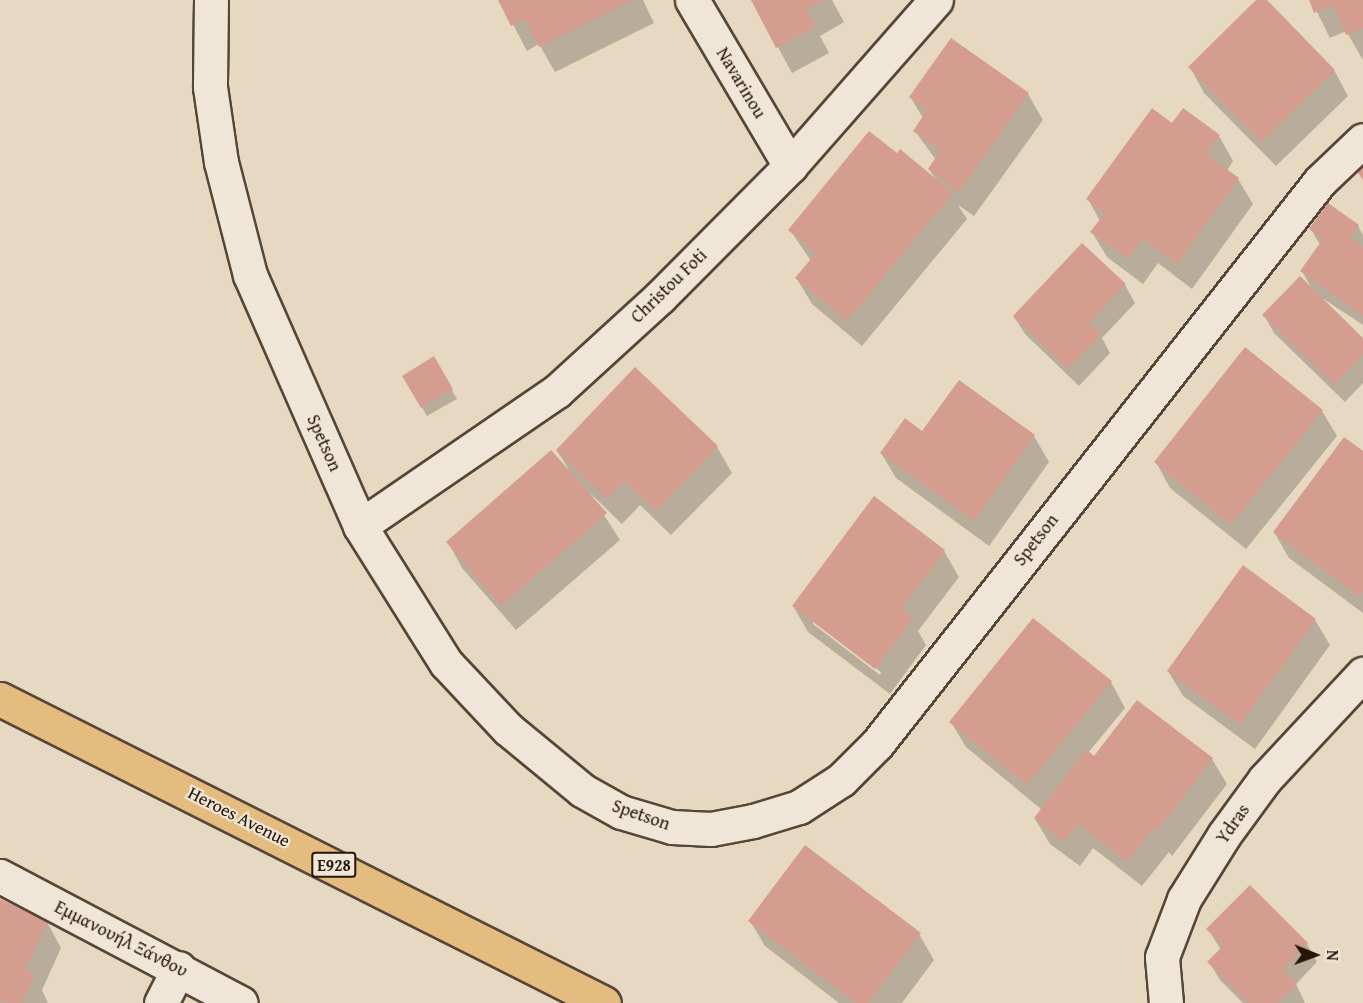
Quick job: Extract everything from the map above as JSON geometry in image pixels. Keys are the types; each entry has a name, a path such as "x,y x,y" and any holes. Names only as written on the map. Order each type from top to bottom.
{"main road":[{"name":"Heroes Avenue","path":"0,699 604,1003"}],"street":[{"name":"Spetson","path":"211,0 210,87 220,162 250,275 360,526 446,663 508,729 582,790 621,812 672,827 711,829 753,822 799,807 841,780 877,744 1320,181 1363,141"},
{"name":"Navarinou","path":"692,0 790,166"},
{"name":"Christou Foti","path":"360,526 557,391 660,297 790,166 936,0"},
{"name":"Ydras","path":"1166,1003 1161,987 1162,957 1184,899 1265,778 1363,674"},
{"name":"Εμμανουήλ Ξάνθου","path":"0,876 179,968 241,1003"},
{"path":"161,1003 179,968"}],"building":[{"path":"498,0 634,0 539,47 525,19 511,26"},
{"path":"751,0 824,0 806,10 816,27 776,48"},
{"path":"1256,0 1267,0 1335,70 1261,142 1188,67"},
{"path":"1309,0 1363,0 1363,28 1346,35 1334,5 1314,13"},
{"path":"951,38 1029,93 959,192 928,169 941,150 913,131 927,110 909,97"},
{"path":"1152,108 1172,123 1183,108 1220,135 1206,154 1239,178 1177,264 1143,239 1128,259 1090,232 1105,213 1086,199"},
{"path":"869,131 897,153 900,149 953,193 847,321 795,278 816,253 788,230"},
{"path":"1363,165 1363,180 1356,170"},
{"path":"1328,203 1359,225 1350,237 1363,247 1363,316 1300,271 1323,239 1309,229"},
{"path":"1082,243 1126,284 1089,323 1101,334 1068,369 1013,316"},
{"path":"1300,276 1363,338 1363,355 1334,385 1262,315"},
{"path":"1245,347 1323,410 1231,525 1154,462"},
{"path":"434,356 453,389 421,408 402,376"},
{"path":"635,367 718,446 656,511 624,481 607,499 556,450"},
{"path":"959,380 1035,435 974,521 880,453 905,418 922,431"},
{"path":"1344,437 1363,451 1363,592 1360,597 1273,532"},
{"path":"551,450 607,513 501,606 446,542"},
{"path":"874,496 945,550 901,609 913,618 875,669 792,606"},
{"path":"1243,565 1316,619 1240,725 1167,671"},
{"path":"1033,618 1112,681 1027,785 949,722"},
{"path":"1137,700 1213,758 1157,831 1154,828 1127,862 1078,824 1064,842 1034,818 1086,749 1094,756"},
{"path":"805,845 921,933 868,1003 856,1003 748,921"},
{"path":"1250,885 1308,943 1283,969 1297,983 1278,1003 1249,1003 1207,962 1223,946 1206,929"},
{"path":"0,899 48,921 25,970 35,975 22,1003 0,1002"}]}
